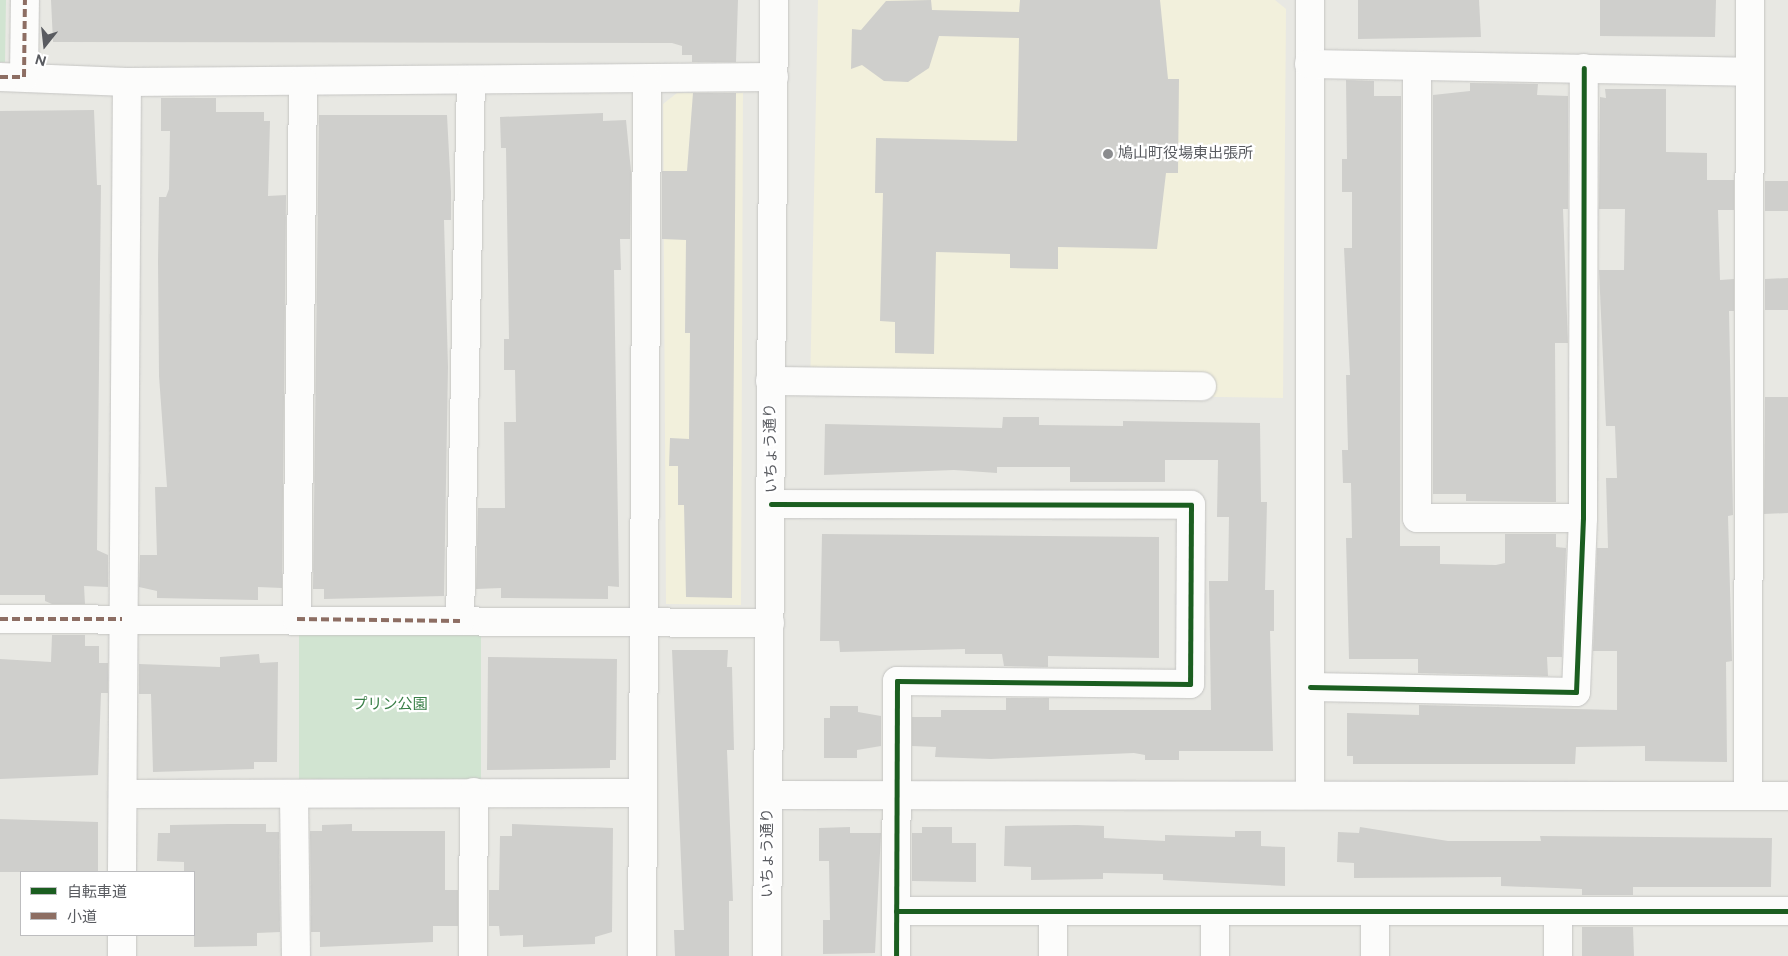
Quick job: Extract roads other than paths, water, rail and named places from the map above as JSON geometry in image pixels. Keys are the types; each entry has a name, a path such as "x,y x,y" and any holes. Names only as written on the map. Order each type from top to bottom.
{"street":[{"path":"24,0 12,77 127,82 647,80 774,77"},
{"name":"いちょう通り","path":"768,956 770,381 774,0"},
{"path":"1310,0 1310,795"},
{"path":"1748,795 1748,72 1750,0"},
{"path":"1309,64 1748,72"},
{"path":"1417,67 1417,518 1583,518"},
{"path":"1310,687 1576,692 1583,518 1584,68"},
{"path":"460,621 471,80"},
{"path":"642,956 642,622 647,80"},
{"path":"297,619 303,81"},
{"path":"122,871 122,618 127,82"},
{"path":"770,381 1202,386"},
{"path":"771,504 1191,505 1190,684 897,680 896,956"},
{"path":"0,619 122,618 770,623"},
{"path":"473,956 474,792"},
{"path":"122,794 643,793"},
{"path":"294,795 296,956"},
{"path":"769,795 897,798 1310,795 1788,796"},
{"path":"1375,910 1375,956"},
{"path":"896,911 1788,910"},
{"path":"1053,911 1053,956"},
{"path":"1215,911 1215,956"},
{"path":"1558,911 1558,956"},
{"path":"122,936 122,956"}],"place":[{"name":"鳩山町役場東出張所","path":"1108,154"}],"park label":[{"name":"プリン公園","path":"390,705"}]}
